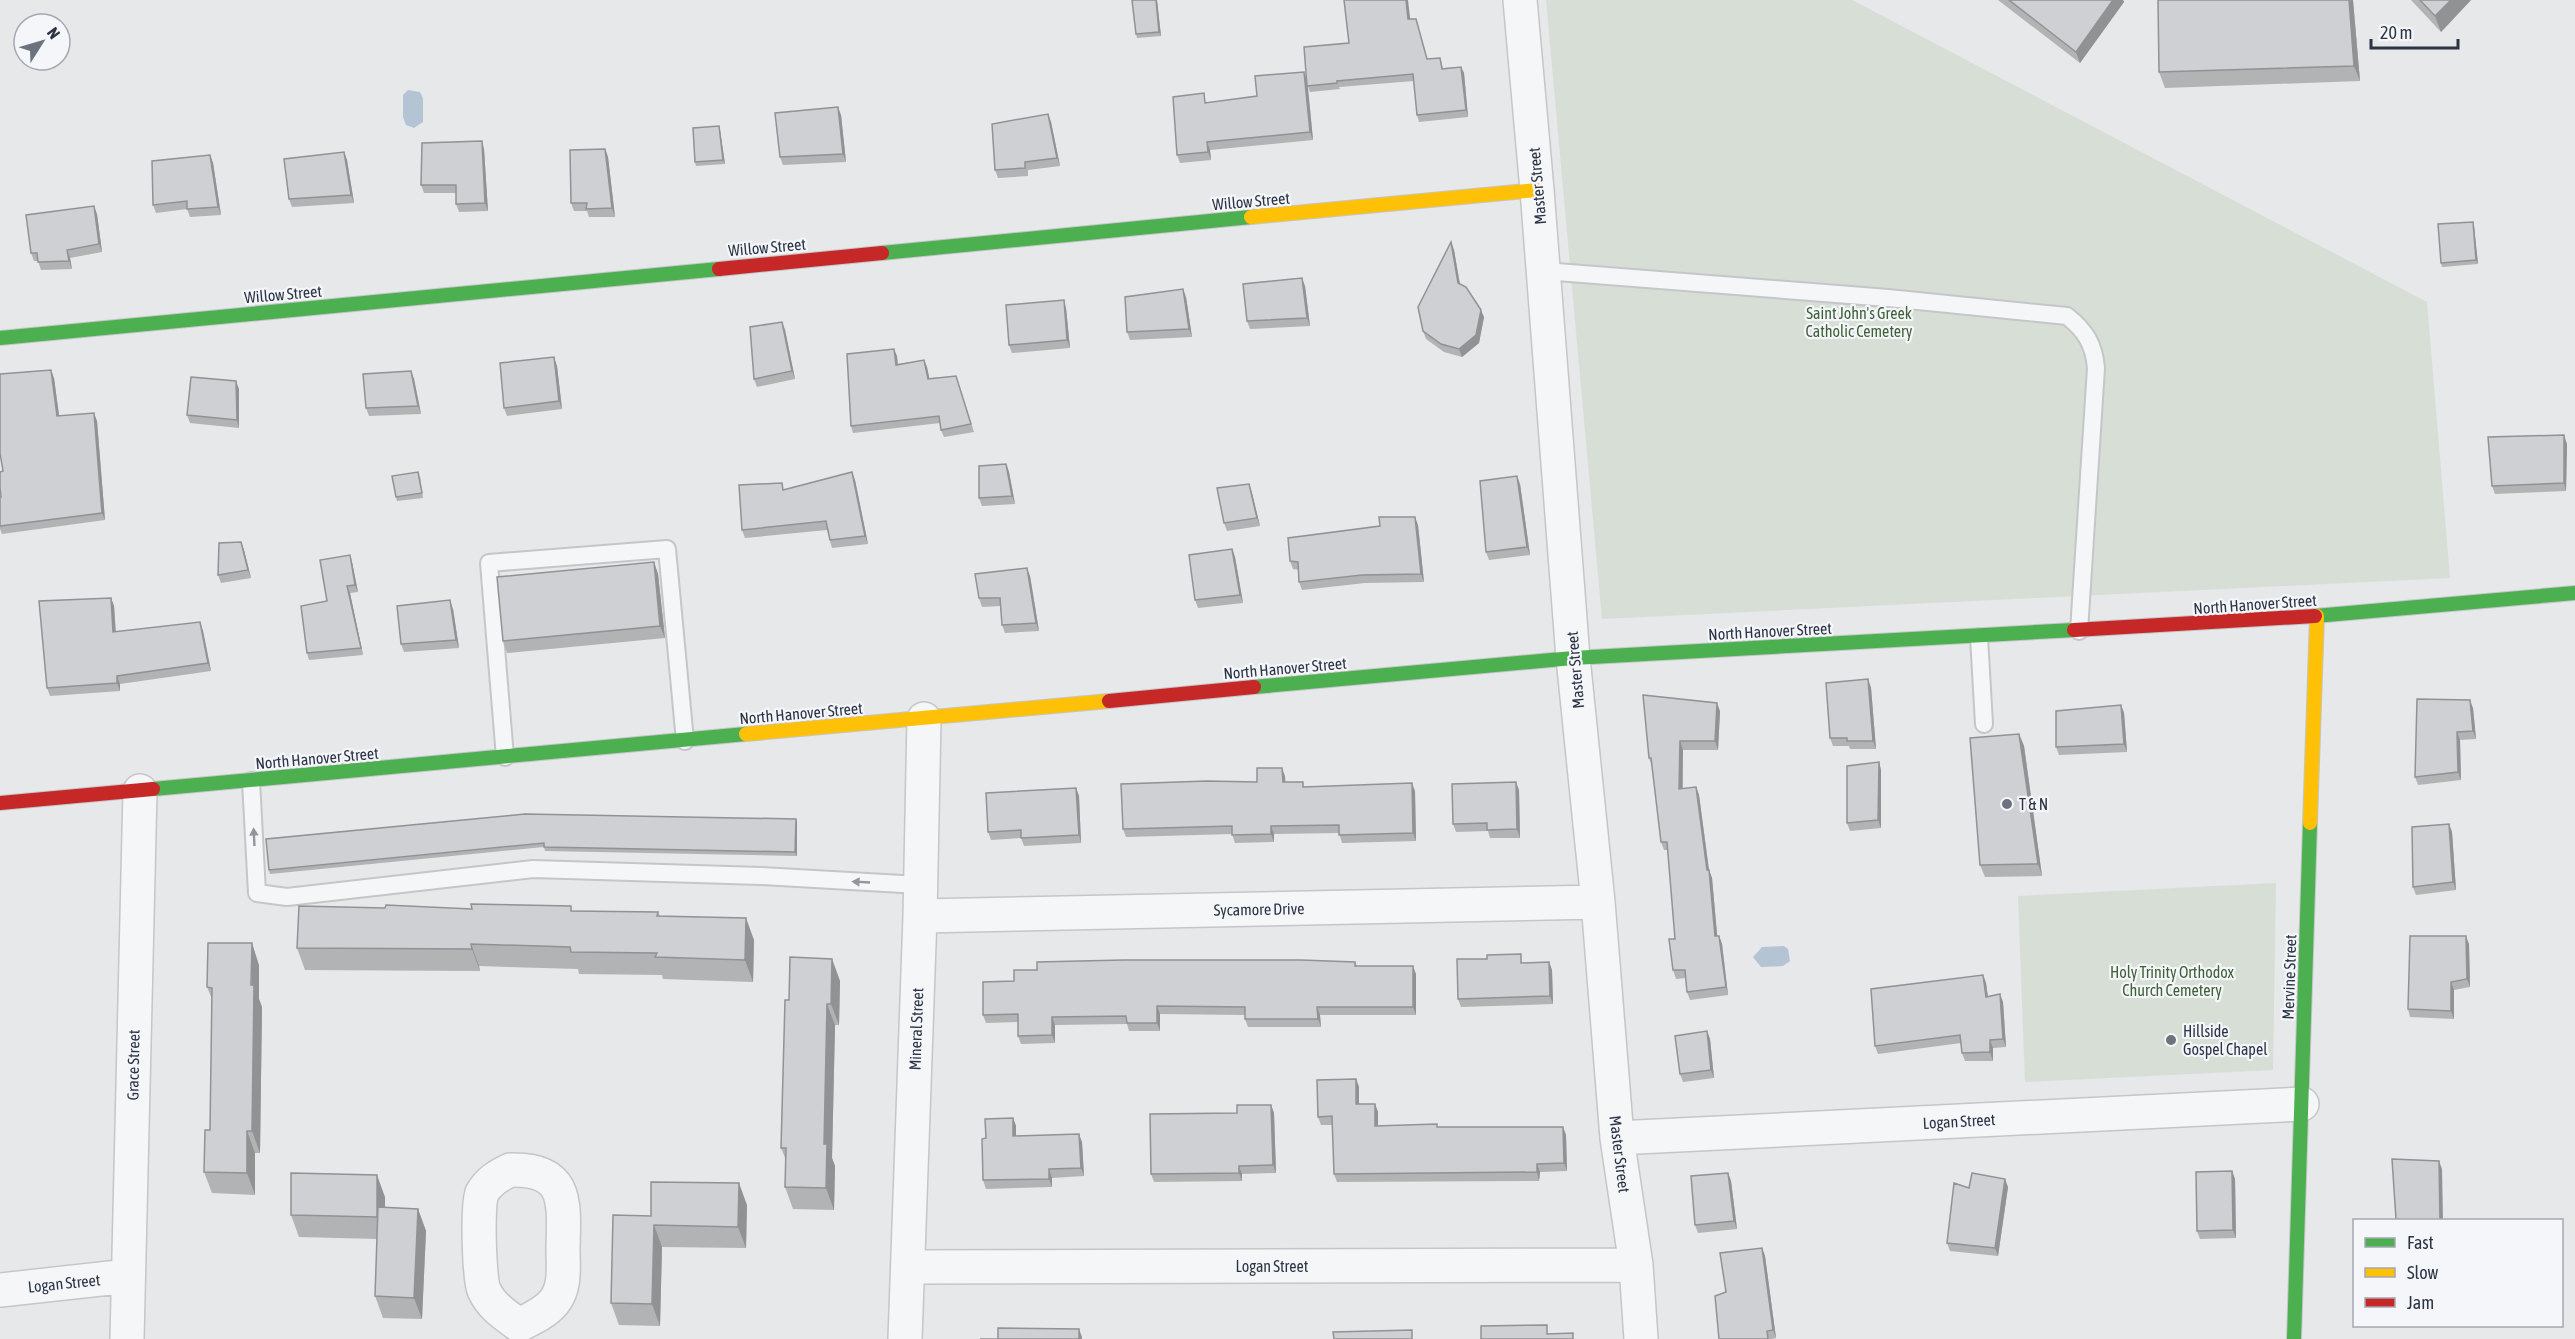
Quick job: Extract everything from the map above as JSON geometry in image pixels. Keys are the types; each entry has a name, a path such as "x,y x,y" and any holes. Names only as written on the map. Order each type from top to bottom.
{"street":[{"name":"Master Street","path":"1520,0 1544,272 1573,658 1598,902 1617,1138 1636,1265 1641,1339"},
{"name":"Willow Street","path":"0,338 1537,190"},
{"name":"North Hanover Street","path":"0,803 1573,658 1978,637 2317,616 2575,594"},
{"name":"Mervine Street","path":"2294,1339 2317,616"},
{"name":"Mineral Street","path":"905,1339 924,719"},
{"name":"Grace Street","path":"127,1339 140,791"},
{"name":"Sycamore Drive","path":"920,901 1598,902"},
{"name":"Logan Street","path":"1617,1138 2302,1104"},
{"name":"Logan Street","path":"908,1267 1636,1265"},
{"name":"Logan Street","path":"0,1290 128,1276"}],"lane":[{"path":"1544,272 1888,298 2067,316 2078,324 2090,341 2095,352 2096,368 2079,631"},
{"path":"505,757 489,563 667,549 685,741"},
{"path":"1978,637 1984,724"},
{"path":"251,781 257,893 287,897 533,869 761,876 920,901"}],"green space":[{"name":"Saint John's Greek Catholic Cemetery","path":"1546,0 1852,0 2427,302 2450,578 1602,619"},
{"name":"Holy Trinity Orthodox Church Cemetery","path":"2276,883 2273,1070 2025,1082 2018,896"}],"water":[{"path":"408,90 420,92 423,98 423,122 414,128 406,125 403,117 403,95"},
{"path":"1784,946 1788,949 1790,961 1783,966 1761,967 1753,957 1762,947"}],"building":[{"path":"1132,0 1156,0 1159,32 1136,34"},
{"path":"1344,0 1406,0 1408,19 1416,19 1427,59 1440,58 1442,69 1461,67 1466,110 1417,115 1413,74 1307,86 1304,47 1349,43"},
{"path":"2009,0 2113,0 2076,52"},
{"path":"2158,0 2349,0 2354,66 2159,72"},
{"path":"2420,0 2451,0 2435,16"},
{"path":"1304,72 1310,132 1207,142 1208,152 1177,155 1173,97 1204,93 1205,103 1257,96 1255,76"},
{"path":"838,107 843,154 780,157 775,113"},
{"path":"1048,114 1057,158 1025,162 1025,168 995,170 992,124"},
{"path":"719,126 723,160 695,162 693,128"},
{"path":"482,141 485,203 456,204 456,185 421,185 422,143"},
{"path":"605,149 612,208 586,209 587,203 571,203 570,150"},
{"path":"344,152 351,195 289,199 284,159"},
{"path":"210,155 218,207 187,209 187,201 153,205 152,161"},
{"path":"94,206 99,244 67,250 69,261 38,262 37,253 31,253 26,215"},
{"path":"2473,222 2476,260 2441,263 2438,224"},
{"path":"1451,242 1458,283 1466,287 1481,310 1476,335 1459,349 1441,344 1423,331 1418,307"},
{"path":"1302,278 1307,318 1247,321 1243,284"},
{"path":"1183,289 1189,329 1127,332 1125,297"},
{"path":"1064,300 1067,340 1009,345 1006,305"},
{"path":"782,322 792,371 754,379 750,327"},
{"path":"894,349 896,365 924,360 928,379 956,376 971,424 941,430 939,416 851,426 847,354"},
{"path":"554,357 559,401 504,408 500,363"},
{"path":"51,370 57,416 94,413 102,513 0,526 0,472 3,471 0,453 0,374"},
{"path":"411,371 418,406 366,408 363,374"},
{"path":"191,377 236,381 237,420 187,415"},
{"path":"2564,435 2564,483 2492,486 2488,437"},
{"path":"1006,464 1012,496 979,498 979,466"},
{"path":"418,472 422,493 396,497 392,476"},
{"path":"852,472 865,536 830,540 826,521 742,530 739,485 782,483 783,490"},
{"path":"1517,476 1527,547 1486,552 1480,481"},
{"path":"1249,484 1257,518 1224,523 1217,488"},
{"path":"1379,517 1415,517 1421,574 1362,575 1299,582 1298,562 1290,561 1288,538 1380,526"},
{"path":"241,542 248,570 218,575 219,543"},
{"path":"1232,549 1240,595 1195,600 1189,555"},
{"path":"350,555 355,585 347,586 361,648 307,653 301,606 327,601 320,560"},
{"path":"654,562 660,626 503,641 497,577"},
{"path":"1027,568 1036,623 1002,625 1000,598 979,598 975,574"},
{"path":"111,598 113,632 200,622 208,663 117,676 117,683 47,688 39,601"},
{"path":"450,600 456,640 401,644 397,606"},
{"path":"1868,679 1873,741 1847,741 1847,738 1830,738 1826,683"},
{"path":"1643,695 1717,703 1715,741 1680,741 1679,789 1696,787 1707,870 1709,870 1715,936 1719,936 1726,987 1687,992 1685,970 1673,970 1669,939 1675,939 1667,842 1661,842"},
{"path":"2417,699 2470,700 2473,731 2457,732 2458,772 2415,777"},
{"path":"2121,705 2124,744 2056,747 2056,711"},
{"path":"2019,734 2038,864 1980,865 1970,738"},
{"path":"1879,762 1878,820 1847,823 1847,766"},
{"path":"1257,768 1282,768 1283,782 1303,782 1303,787 1412,783 1413,833 1339,835 1339,825 1271,826 1271,834 1232,835 1232,826 1123,829 1121,784 1257,782"},
{"path":"1516,782 1517,829 1487,830 1487,823 1453,824 1452,784"},
{"path":"1076,788 1079,835 1021,838 1021,830 988,832 986,793"},
{"path":"525,814 796,819 795,852 544,847 544,843 269,870 266,839"},
{"path":"2449,824 2453,882 2413,887 2412,827"},
{"path":"471,904 571,906 571,911 658,912 657,916 746,918 745,960 655,957 657,953 571,952 570,947 471,944 472,949 297,948 299,906 385,908 386,905 472,909"},
{"path":"2410,936 2466,936 2467,979 2451,982 2451,1011 2408,1009"},
{"path":"208,943 252,943 251,985 254,985 252,1131 247,1131 247,1173 204,1172 205,1130 210,1130 212,988 207,987"},
{"path":"1521,954 1521,963 1549,962 1550,996 1458,999 1457,959 1487,959 1487,955"},
{"path":"790,957 832,959 831,1004 827,1004 824,1144 827,1144 826,1188 785,1187 786,1148 781,1148 785,1000 789,1000"},
{"path":"1301,960 1355,962 1355,966 1413,966 1413,1007 1317,1007 1318,1019 1245,1019 1245,1007 1157,1006 1157,1023 1127,1023 1126,1016 1052,1017 1052,1035 1018,1036 1018,1014 983,1015 983,982 1014,981 1014,970 1037,970 1037,962"},
{"path":"1983,975 1986,997 2000,994 2003,1039 1990,1040 1990,1052 1962,1053 1960,1035 1875,1046 1871,989"},
{"path":"1707,1031 1711,1070 1680,1074 1675,1036"},
{"path":"1356,1079 1356,1104 1375,1104 1375,1126 1437,1124 1437,1127 1563,1127 1564,1163 1537,1164 1537,1172 1334,1174 1332,1116 1318,1117 1317,1080"},
{"path":"1237,1105 1271,1105 1273,1165 1239,1166 1239,1173 1151,1174 1150,1114 1237,1113"},
{"path":"1013,1118 1013,1136 1079,1134 1081,1168 1049,1169 1049,1179 983,1180 982,1139 986,1138 985,1119"},
{"path":"2392,1159 2439,1161 2440,1219 2396,1219"},
{"path":"2232,1171 2233,1230 2197,1231 2196,1172"},
{"path":"291,1173 377,1175 377,1217 291,1215"},
{"path":"1728,1173 1734,1221 1695,1225 1691,1176"},
{"path":"1972,1173 2005,1179 1995,1248 1947,1243 1954,1183 1969,1188"},
{"path":"651,1182 739,1183 738,1227 654,1225 652,1304 611,1303 613,1215 651,1216"},
{"path":"378,1207 418,1209 414,1298 375,1296"},
{"path":"1762,1248 1773,1330 1767,1331 1768,1339 1719,1339 1715,1296 1726,1292 1720,1253"},
{"path":"1547,1325 1547,1334 1573,1333 1573,1339 1481,1339 1481,1326"},
{"path":"998,1328 1079,1329 1079,1339 998,1339"},
{"path":"1412,1330 1412,1339 1334,1339 1333,1332"}],"traffic: fast":[{"path":"882,253 1251,217"},
{"path":"0,338 719,269"},
{"path":"2315,616 2575,593"},
{"path":"1254,687 1573,658 2074,630"},
{"path":"153,789 746,734"},
{"path":"2294,1339 2310,823"}],"traffic: slow":[{"path":"1251,217 1537,190"},
{"path":"2310,823 2317,616"},
{"path":"746,734 1109,701"}],"traffic: jam":[{"path":"719,269 882,253"},
{"path":"2074,630 2315,616"},
{"path":"1109,701 1254,687"},
{"path":"0,803 153,789"}],"place":[{"name":"T & N","path":"2007,804"},
{"name":"Hillside Gospel Chapel","path":"2171,1040"}]}
